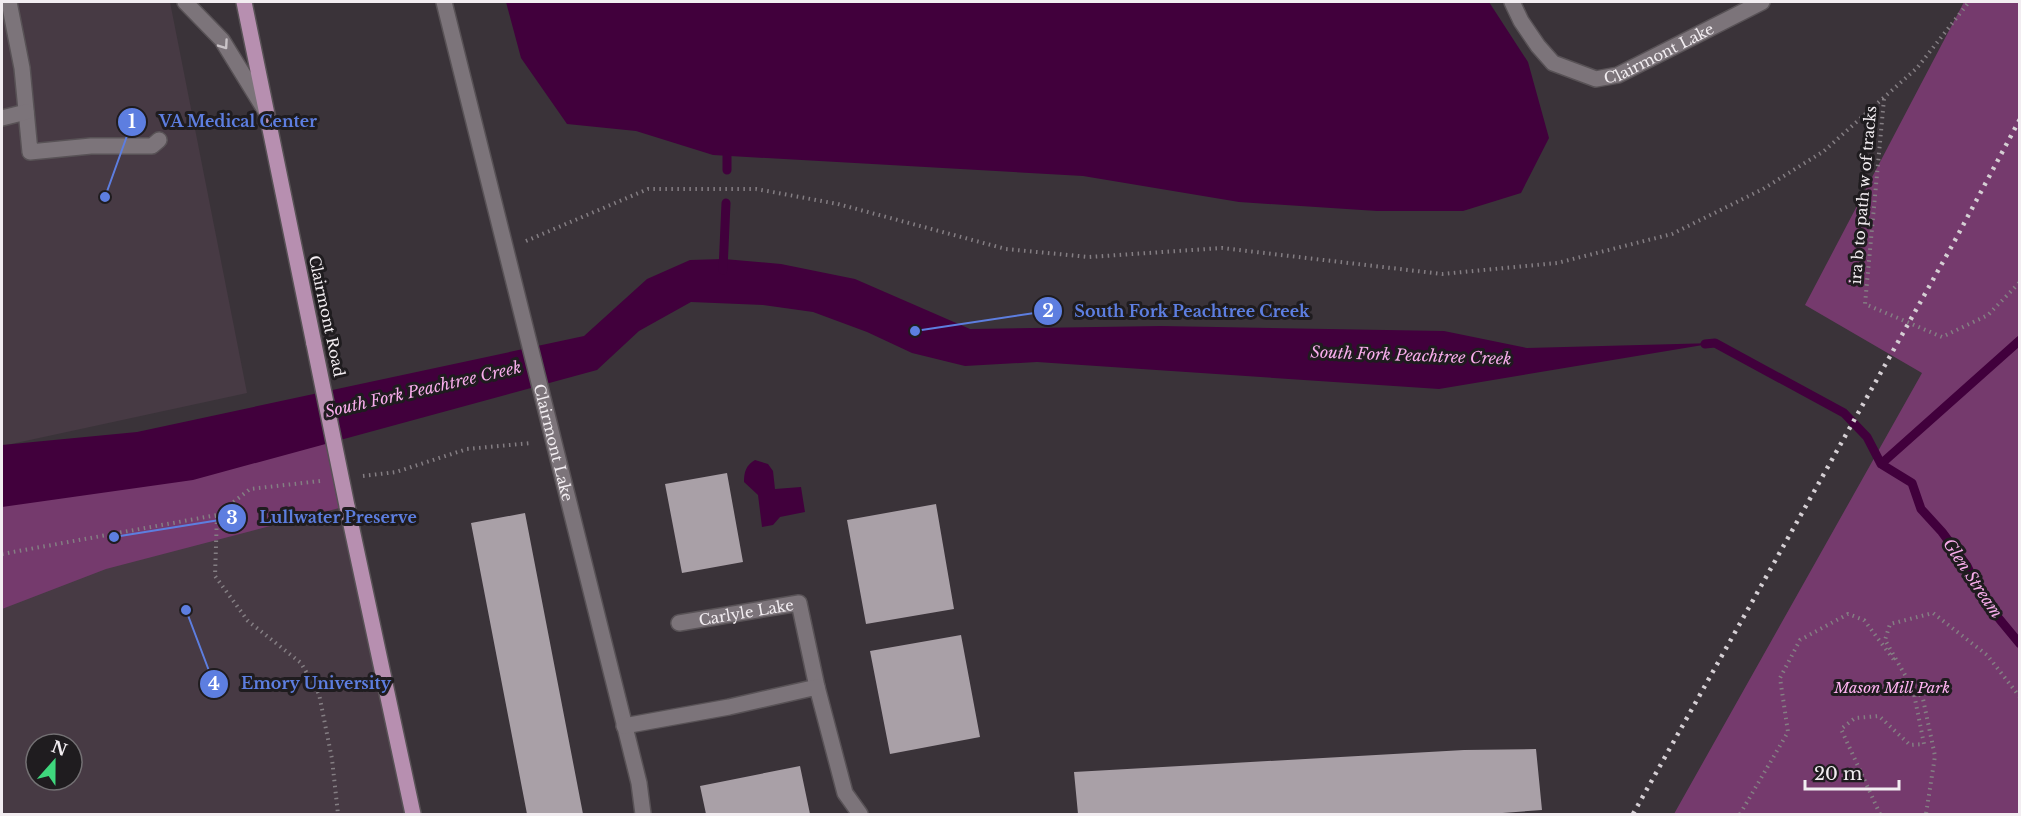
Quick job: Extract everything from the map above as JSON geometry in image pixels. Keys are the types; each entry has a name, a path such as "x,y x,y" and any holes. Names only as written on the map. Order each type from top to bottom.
{"main road":[{"name":"Clairmont Road","path":"244,2 347,506 412,809"},
{"path":"412,809 425,814"}],"street":[{"path":"9,2 22,68 30,152 90,146 152,146 159,140"},
{"path":"185,2 222,40 266,112"},
{"name":"Clairmont Lake","path":"444,2 639,783 643,814"},
{"name":"Clairmont Lake","path":"1512,2 1521,21 1553,63 1596,79 1618,75 1762,2"},
{"path":"2,118 26,112"},
{"name":"Carlyle Lake","path":"679,623 799,603 817,687 845,793 860,814"},
{"path":"624,726 729,707 817,687"}],"path":[{"path":"506,250 648,189 756,189 838,204 1006,249 1065,255 1089,257 1222,248 1442,274 1557,263 1672,234 1763,189 1824,151 1917,68 1969,2"},
{"name":"ira b to path w of tracks","path":"1884,97 1865,304 1942,337 1988,315 2019,282"},
{"path":"363,476 396,472 467,449 553,441"},
{"path":"2,554 217,515 250,489 329,480"},
{"path":"217,515 215,576 248,621 301,663 319,694 332,759 338,814"},
{"path":"1880,814 1841,729 1855,718 1879,716 1910,745 1924,744 1912,689 1885,640 1890,624 1933,613 1987,655 2019,698"},
{"path":"1740,814 1788,732 1780,678 1800,640 1848,614 1864,620 1923,699 1935,756 1926,814"}],"shaded area":[{"path":"2,2 170,2 247,393 2,446"},
{"path":"327,411 413,814 2,814 2,477"}],"green space":[{"name":"Mason Mill Park","path":"1964,2 2019,2 2019,814 1674,814 1922,373 1805,305"},
{"path":"327,411 347,506 106,569 2,609 2,477"}],"water":[{"path":"506,2 1489,2 1528,62 1549,138 1521,193 1463,211 1377,211 1239,202 1083,176 713,155 636,131 567,124 521,58"},
{"path":"724,259 781,264 855,279 970,329 1161,326 1444,331 1527,348 1715,343 1439,389 1037,362 965,366 912,353 867,332 813,312 763,305 691,302 639,331 597,370 193,480 2,507 2,445 137,432 584,336 647,279 690,260"},
{"path":"755,460 768,464 773,471 775,489 801,487 805,512 780,517 773,525 762,527 758,495 744,482 746,469"}],"building":[{"path":"727,473 743,562 682,573 665,484"},
{"path":"936,504 954,609 866,624 847,520"},
{"path":"525,513 583,814 527,814 471,523"},
{"path":"961,635 980,737 890,754 870,651"},
{"path":"1536,749 1542,810 1489,814 1078,814 1074,772 1464,750"},
{"path":"800,766 810,814 706,814 700,786"}],"waterway":[{"path":"727,155 727,170"},
{"path":"723,270 726,203"},
{"name":"South Fork Peachtree Creek","path":"1881,464 2020,340"},
{"name":"South Fork Peachtree Creek","path":"1705,344 1715,343 1844,413 1867,437 1881,464"},
{"name":"Glen Stream","path":"1881,464 1912,483 1921,509 1942,532 1967,566 1982,598 2020,644"}],"railway":[{"path":"1633,814 1953,244 2020,119"}],"place":[{"name":"VA Medical Center","path":"105,197"},
{"name":"South Fork Peachtree Creek","path":"915,331"},
{"name":"Lullwater Preserve","path":"114,537"},
{"name":"Emory University","path":"186,610"}]}
